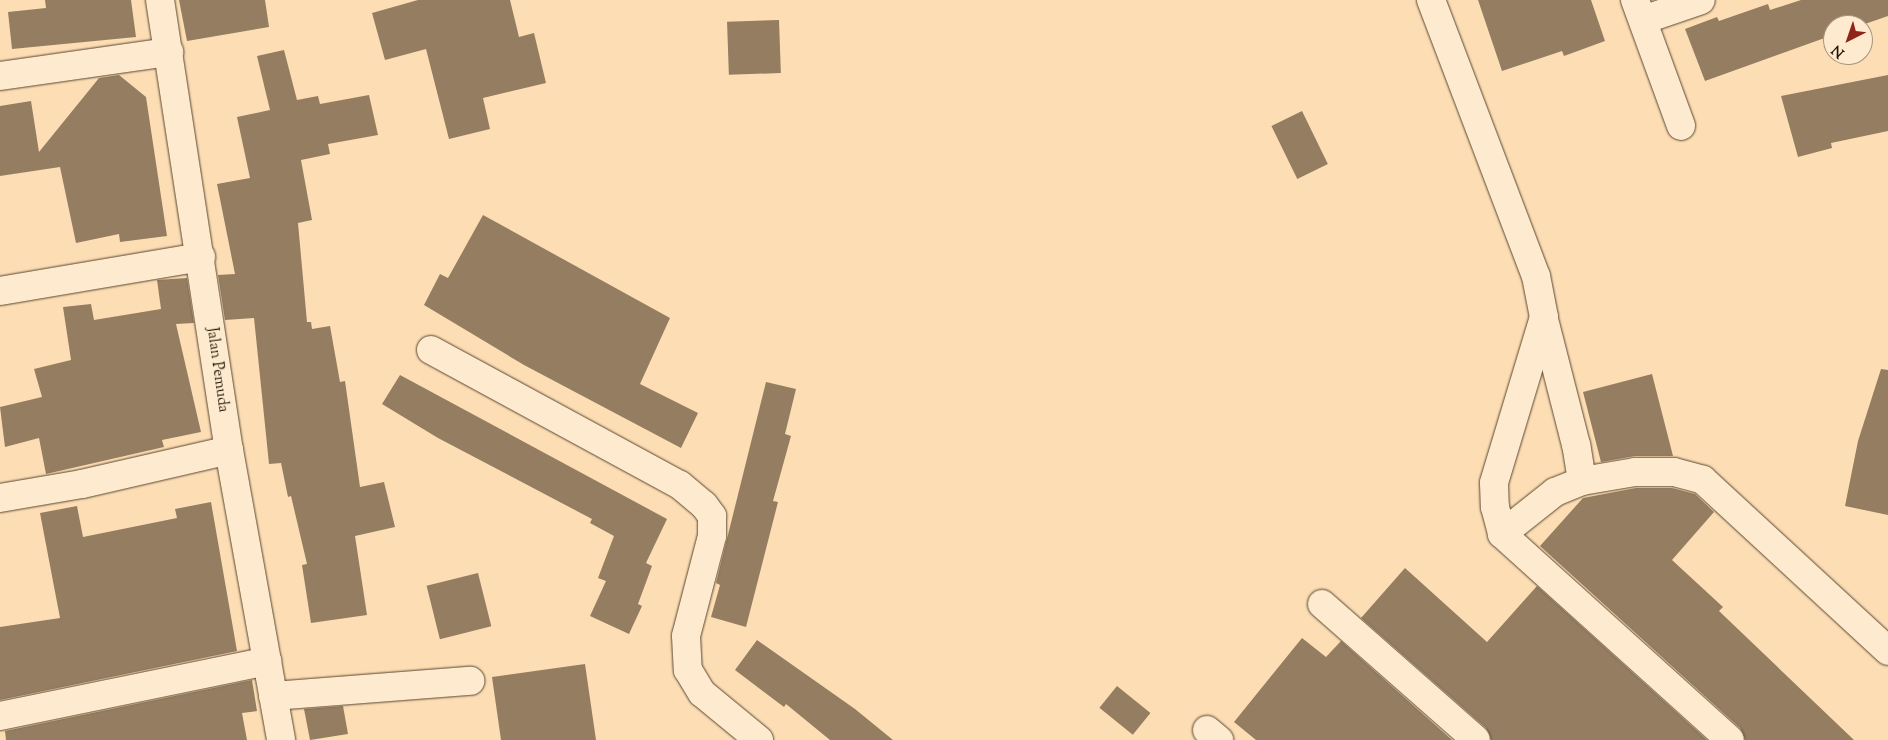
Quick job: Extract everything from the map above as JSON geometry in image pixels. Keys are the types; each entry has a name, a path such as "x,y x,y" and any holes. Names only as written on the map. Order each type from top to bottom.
{"street":[{"name":"Jalan Pemuda","path":"160,0 201,257 228,450 281,740"},
{"path":"1431,0 1536,276 1544,317 1576,445 1582,481"},
{"path":"1681,126 1639,10 1701,0"},
{"path":"0,76 169,52"},
{"path":"0,291 201,257"},
{"path":"1544,317 1494,483 1495,507 1502,534 1730,740"},
{"path":"431,350 680,485 704,505 712,516 712,536 686,636 688,670 702,693 759,740"},
{"path":"0,498 82,484 228,450"},
{"path":"1502,534 1555,492 1582,481 1634,472 1674,472 1703,480 1888,650"},
{"path":"1322,604 1476,740"},
{"path":"0,716 267,661"},
{"path":"273,696 470,681"}],"building":[{"path":"45,0 131,0 136,37 12,49 8,12 46,8"},
{"path":"179,0 265,0 269,27 187,41"},
{"path":"418,0 510,0 519,37 534,33 546,83 483,98 490,129 449,139 426,49 385,60 372,13"},
{"path":"1478,0 1591,0 1605,41 1564,56 1562,51 1502,71"},
{"path":"1801,0 1888,0 1888,16 1873,21 1873,15 1823,15 1823,39 1705,81 1685,29 1717,17 1719,21 1768,4 1770,10"},
{"path":"779,20 781,73 729,75 727,22"},
{"path":"284,50 297,100 318,96 320,104 369,95 378,135 328,144 330,154 301,160 312,220 298,223 307,322 311,322 312,329 330,326 340,382 345,381 360,487 384,482 395,527 355,536 367,615 311,623 302,565 307,564 291,496 288,497 281,463 269,464 254,318 225,320 218,275 235,274 217,184 250,178 237,117 270,110 257,56"},
{"path":"119,75 146,97 167,236 120,242 119,234 76,243 60,167 0,176 0,106 31,101 39,152 99,78"},
{"path":"1888,75 1888,131 1831,143 1832,148 1798,157 1781,96"},
{"path":"1302,111 1328,164 1297,179 1271,126"},
{"path":"483,215 670,318 640,384 698,413 681,448 524,365 424,305 440,274 448,278"},
{"path":"187,278 194,323 176,324 201,432 162,440 164,447 46,474 39,438 5,447 0,407 42,397 34,369 71,360 63,307 91,304 94,320 161,309 157,280"},
{"path":"1881,369 1888,370 1888,515 1845,506 1858,441"},
{"path":"1652,374 1673,456 1635,456 1601,462 1583,392"},
{"path":"400,375 667,519 646,563 652,566 638,604 642,606 629,634 590,616 606,581 598,578 614,536 590,523 592,519 438,438 382,404"},
{"path":"766,382 796,389 785,434 791,436 773,501 778,502 746,627 711,617 720,585 716,583"},
{"path":"1636,488 1672,488 1695,494 1714,512 1672,560 1723,607 1719,611 1854,740 1745,740 1740,728 1540,546 1583,498"},
{"path":"211,502 237,651 0,700 0,627 60,618 40,513 77,506 83,537 177,518 175,509"},
{"path":"1405,568 1487,642 1537,586 1707,740 1491,740 1486,728 1361,618"},
{"path":"478,573 491,626 440,639 427,586"},
{"path":"1302,638 1326,657 1341,641 1452,740 1256,740 1234,722"},
{"path":"757,640 855,709 893,740 830,740 786,704 784,707 735,670"},
{"path":"585,664 596,740 501,740 492,677"},
{"path":"252,680 257,711 242,713 247,740 6,740 5,731"},
{"path":"1117,686 1150,713 1133,735 1099,708"},
{"path":"343,706 348,734 310,740 304,709"}]}
